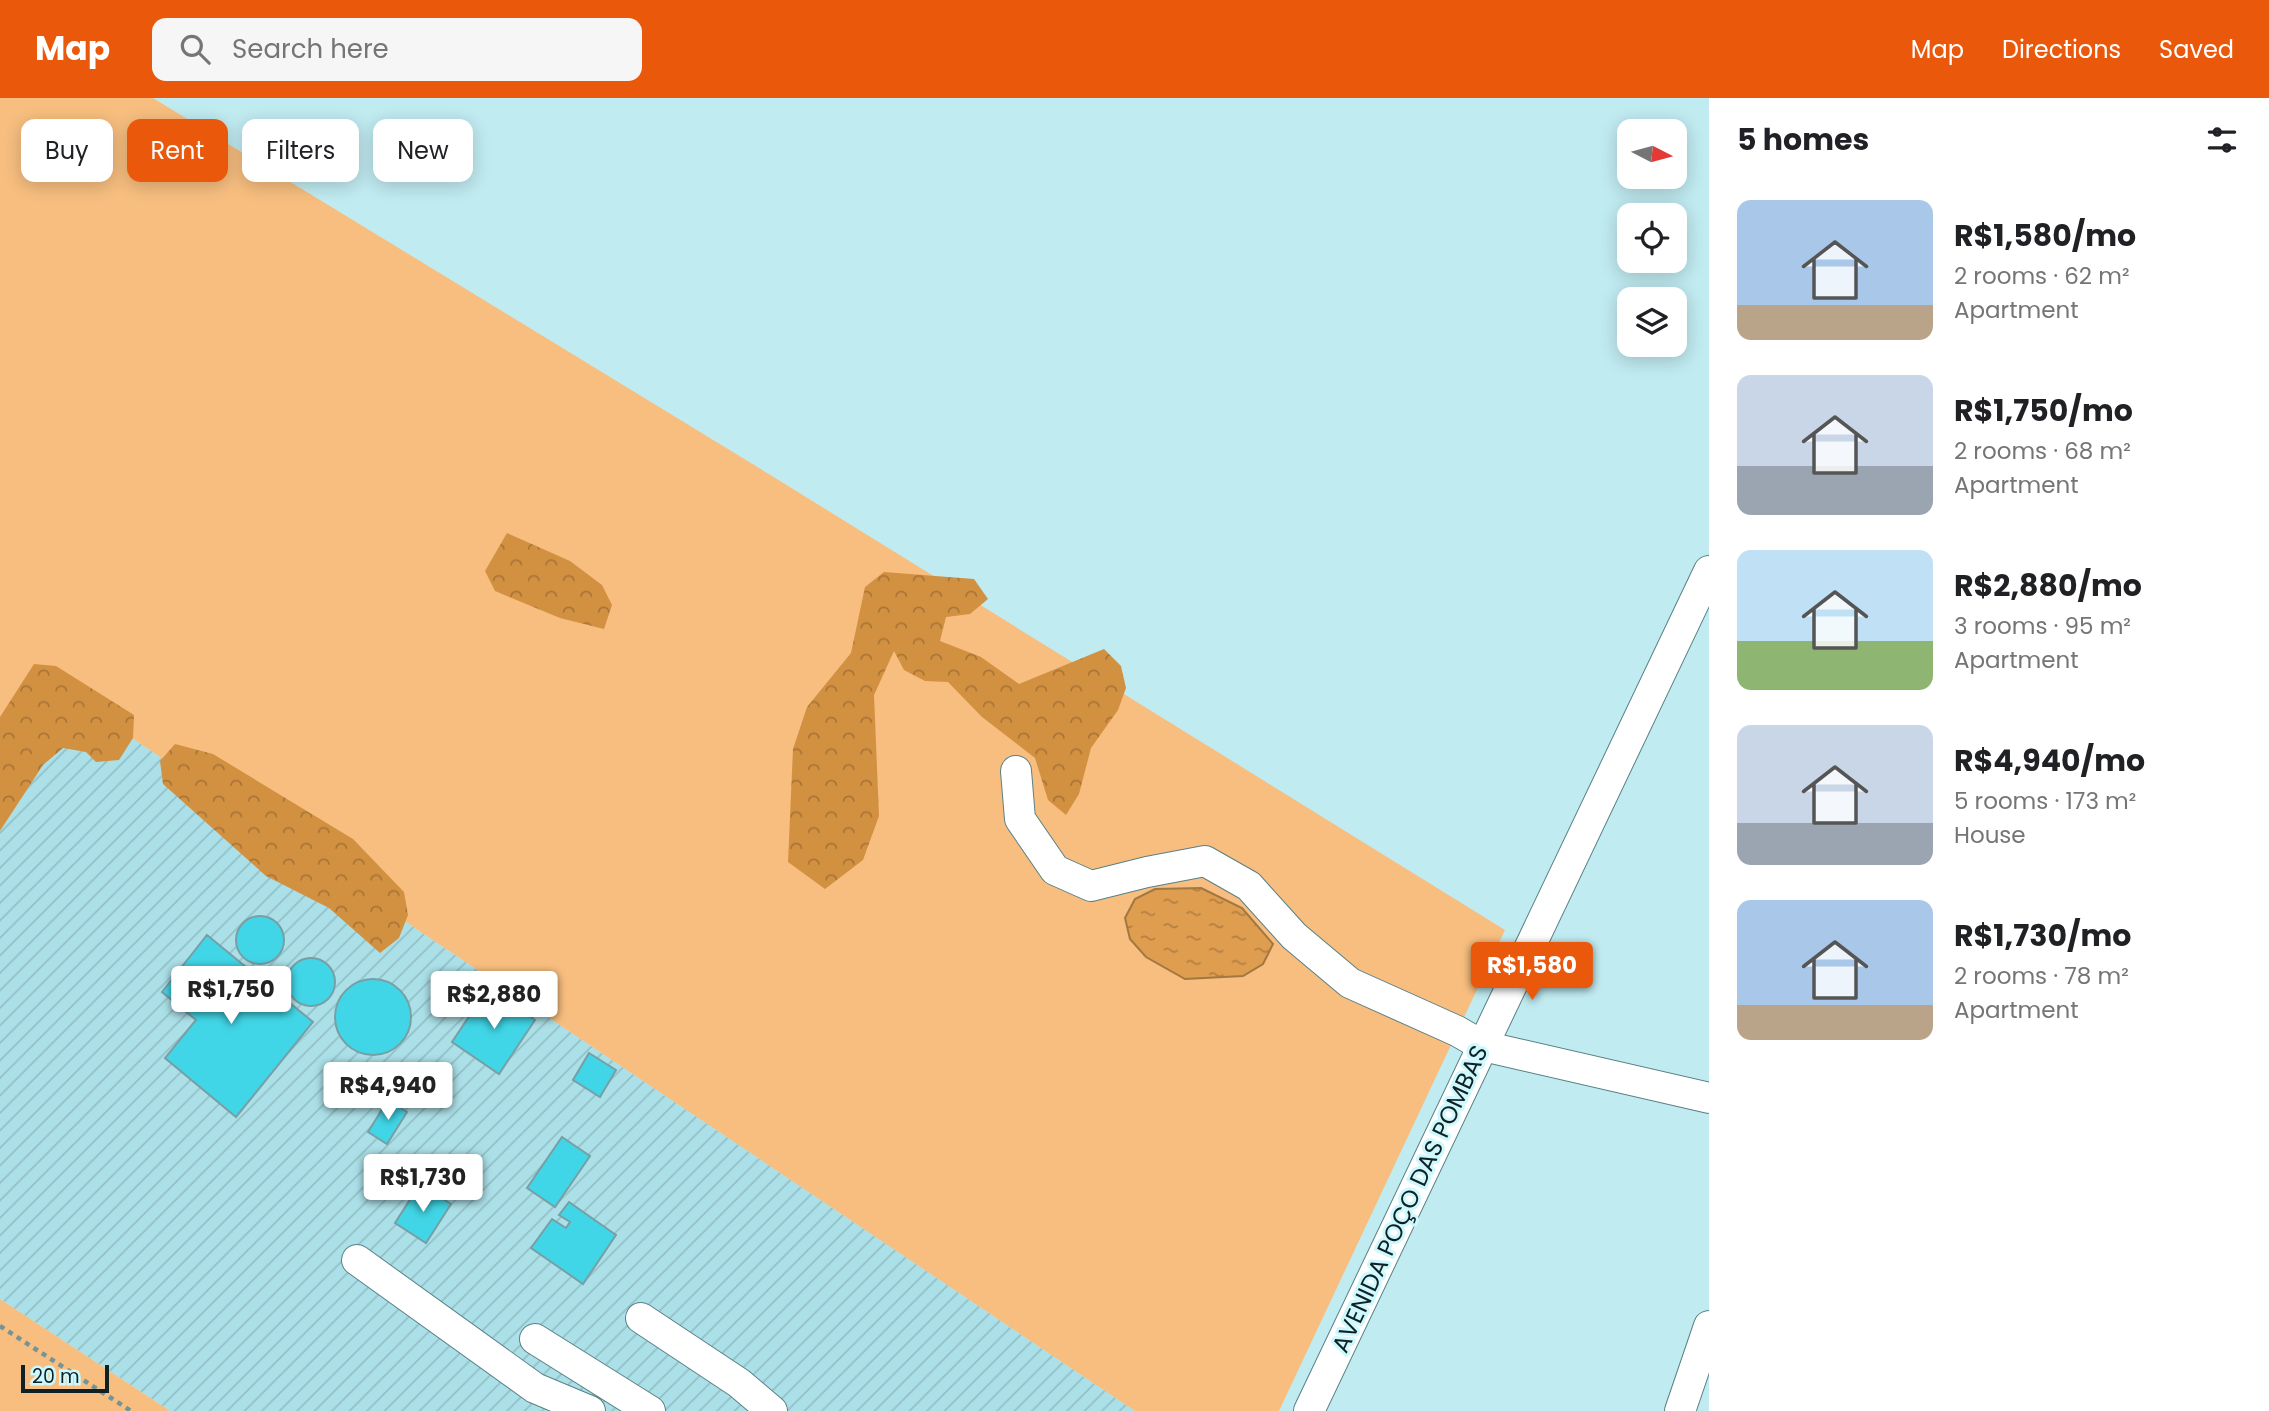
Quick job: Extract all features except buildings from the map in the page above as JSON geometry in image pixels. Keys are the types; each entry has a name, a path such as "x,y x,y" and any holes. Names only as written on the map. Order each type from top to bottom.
{"street":[{"name":"AVENIDA POÇO DAS POMBAS","path":"1309,1411 1709,570"},
{"path":"1016,771 1020,819 1055,870 1091,886 1205,861 1249,886 1294,936 1350,983 1457,1031 1483,1046 1709,1098"},
{"path":"357,1260 535,1388 590,1411"},
{"path":"641,1318 739,1384 772,1411"},
{"path":"1680,1411 1709,1326"},
{"path":"535,1339 650,1411"}],"path":[{"path":"0,1326 131,1411"}],"shaded area":[{"path":"0,98 153,98 187,119 127,119 127,182 228,182 228,144 242,152 242,182 291,182 772,476 1505,930 1279,1411 1135,1411 50,683 0,759"},
{"path":"50,683 1135,1411 170,1411 0,1299 0,759"},
{"path":"0,1299 170,1411 0,1411"}],"green space":[{"path":"507,533 570,561 602,585 612,605 604,629 560,618 495,591 485,571"},
{"path":"884,572 974,579 988,599 970,614 946,617 940,641 981,657 1019,684 1104,649 1121,666 1126,688 1118,710 1091,748 1079,794 1066,815 1048,800 1035,758 982,717 948,682 925,681 904,670 894,651 874,695 879,816 863,860 825,889 788,862 793,749 807,707 851,653 865,587"},
{"path":"34,664 56,666 134,715 133,738 119,760 96,762 86,752 63,748 43,765 0,831 0,717"},
{"path":"175,744 213,754 353,839 404,892 408,915 399,938 380,953 329,908 266,876 163,784 160,761"}],"water":[{"path":"1201,888 1242,908 1273,944 1263,964 1243,976 1185,979 1146,957 1130,939 1125,918 1135,899 1155,889"}]}
